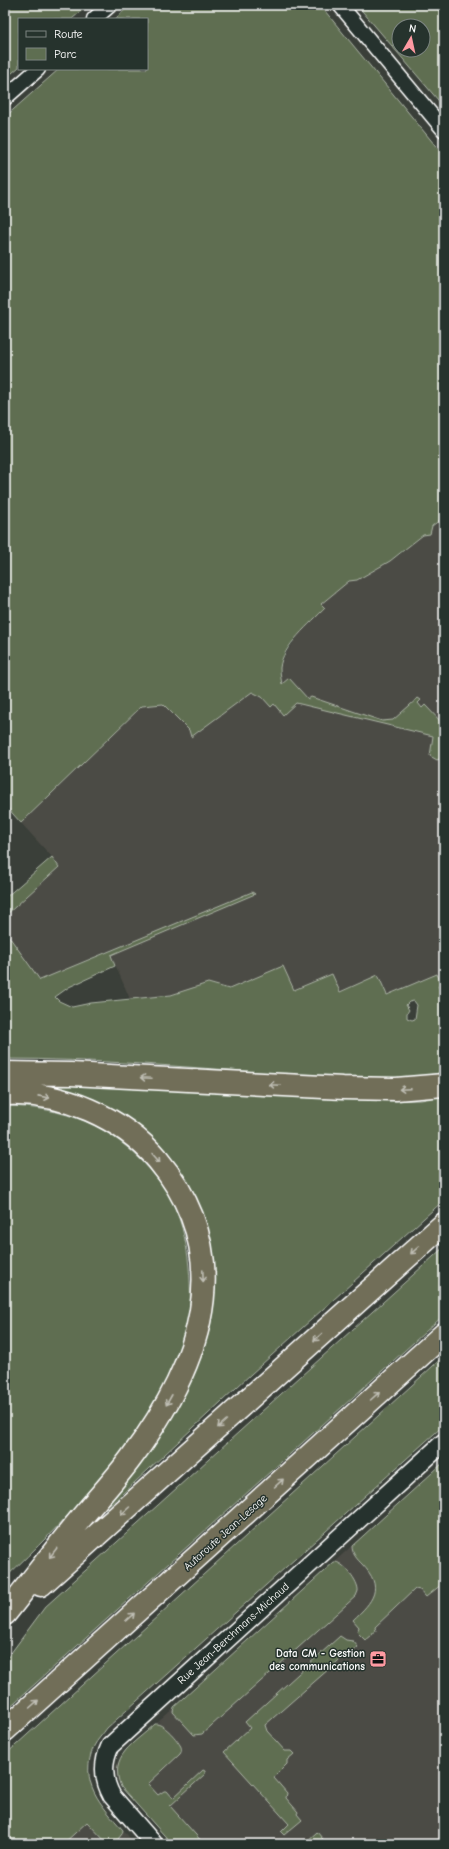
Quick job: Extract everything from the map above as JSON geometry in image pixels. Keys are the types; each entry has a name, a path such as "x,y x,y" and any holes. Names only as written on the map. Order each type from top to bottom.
{"highway":[{"path":"5,1073 64,1073 343,1088 396,1089 444,1085"},
{"path":"5,1094 42,1096 87,1109 116,1124 149,1150 172,1178 185,1202 197,1235 204,1276 201,1311 195,1340 183,1372 161,1414 122,1469 77,1522 5,1614"},
{"path":"5,1618 444,1224"},
{"name":"Autoroute Jean-Lesage","path":"5,1730 444,1334"}],"street":[{"path":"95,18 110,5"},
{"path":"340,5 444,130"},
{"path":"5,98 37,70"},
{"name":"Rue Jean-Berchmans-Michaud","path":"154,1844 112,1796 107,1788 104,1766 106,1755 110,1746 444,1442"}],"shaded area":[{"path":"444,517 444,985 442,985 437,974 387,995 378,975 339,992 332,974 294,990 283,966 229,989 208,983 171,995 130,999 111,955 106,952 40,980 5,931 5,916 58,867 52,857 21,823 142,706 163,704 189,730 192,736 252,692 282,684 280,667 286,653 302,630 325,608 320,604 349,581 357,580 399,555"},
{"path":"444,1462 444,1844 172,1844 121,1787 117,1779 116,1767 121,1756"},
{"path":"99,1802 135,1844 51,1844"}],"green space":[{"path":"5,5 88,5 73,18 18,18 18,68 5,79"},
{"path":"130,5 320,5 444,156 444,526 440,520 432,526 430,534 423,535 390,561 357,580 349,581 321,604 325,608 291,643 282,660 280,668 282,684 289,678 308,699 311,697 382,721 393,720 418,698 421,700 418,703 422,708 425,705 444,725 444,757 437,760 430,756 433,736 296,703 283,715 274,704 271,707 262,697 252,692 191,737 189,730 163,704 142,706 21,823 5,805 5,117 58,70 148,70 148,18 116,18"},
{"path":"357,5 444,5 444,107 402,58 431,58 431,18 391,18 391,45"},
{"path":"52,857 59,867 5,916 5,898"},
{"path":"252,892 255,894 111,955 115,966 69,987 55,997 59,1001 72,1007 91,1003 171,995 208,983 229,989 283,966 294,990 332,974 340,992 378,975 387,995 437,974 441,983 438,987 444,989 444,1072 401,1078 358,1078 105,1062 5,1059 5,931 40,980","holes":["414,1001 417,1005 415,1019 412,1020 407,1018 407,1013 409,1010 406,1005 409,1002"]},
{"path":"23,1079 388,1101 421,1100 444,1096 444,1200 251,1374 105,1510 102,1506 154,1447 155,1442 180,1403 200,1358 209,1331 214,1302 215,1275 207,1231 176,1169 24,1086"},
{"path":"5,1106 47,1110 86,1122 103,1130 120,1142 136,1155 151,1171 164,1186 172,1200 182,1228 187,1248 190,1307 185,1337 177,1360 146,1416 129,1441 91,1490 49,1535 5,1578"},
{"path":"444,1247 444,1315 5,1711 5,1661 45,1607"},
{"path":"444,1356 444,1425 107,1728 94,1746 90,1759 90,1782 100,1802 123,1830 122,1834 114,1844 108,1844 87,1822 63,1844 59,1842 57,1844 5,1844 5,1755"},
{"path":"444,1462 444,1585 442,1584 426,1597 420,1590 415,1589 375,1627 376,1631 365,1640 357,1632 359,1627 353,1620 371,1600 375,1587 369,1573 355,1556 352,1546"},
{"path":"334,1562 342,1565 350,1573 358,1587 356,1596 202,1734 194,1735 173,1712 174,1707"},
{"path":"340,1636 346,1640 353,1641 358,1647 351,1653 346,1654 265,1725 267,1731 285,1751 291,1751 294,1754 287,1760 287,1764 274,1778 287,1793 286,1798 298,1812 297,1814 302,1820 284,1835 281,1832 289,1824 224,1752 250,1728 245,1722"},
{"path":"155,1724 162,1726 172,1735 181,1747 181,1751 180,1754 148,1784 158,1795 164,1791 167,1791 173,1798 203,1770 205,1771 205,1774 170,1806 204,1844 172,1844 121,1787 118,1776 118,1766 121,1758 132,1744"},
{"path":"317,1832 327,1844 308,1844 306,1842"}],"place":[{"name":"Data CM - Gestion des communications","path":"378,1659"}]}
